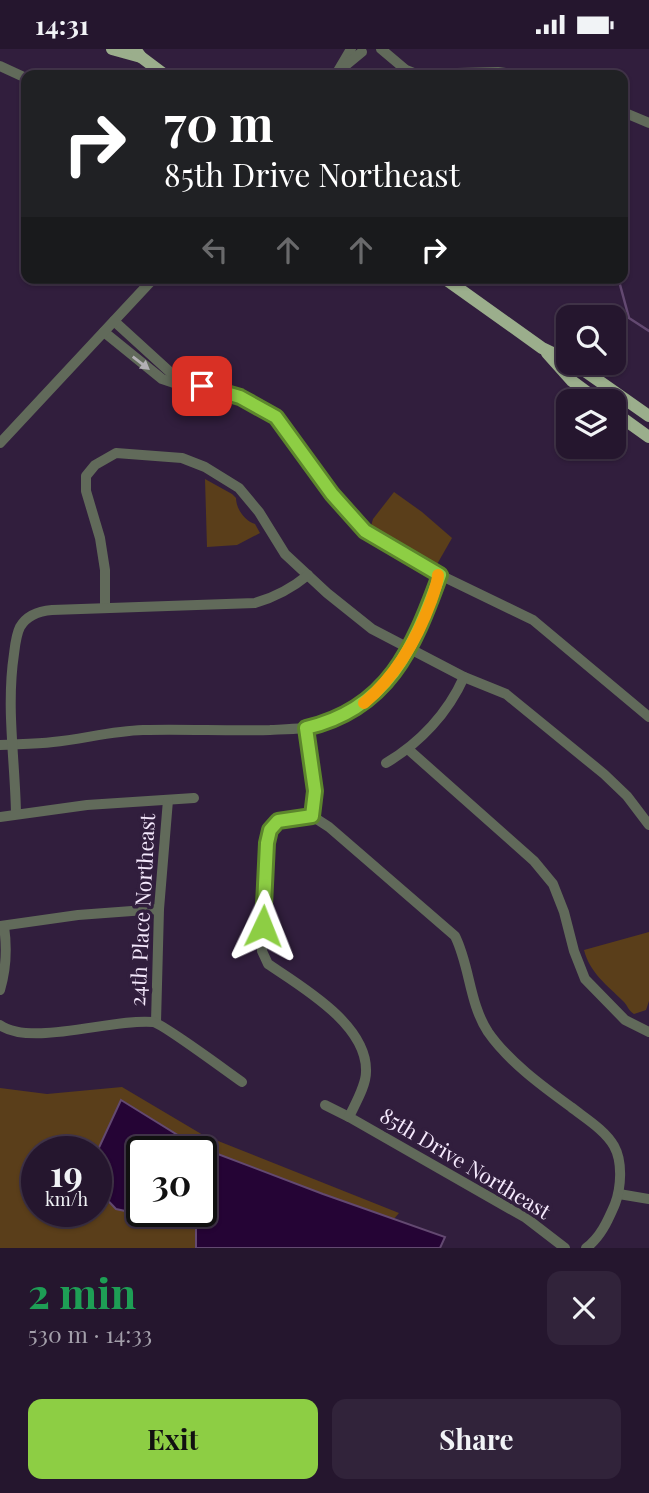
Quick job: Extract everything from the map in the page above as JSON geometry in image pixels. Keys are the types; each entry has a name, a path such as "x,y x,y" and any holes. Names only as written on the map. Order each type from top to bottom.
{"main road":[{"path":"113,49 138,53 159,70"},
{"path":"452,284 542,348 556,354"},
{"path":"542,348 583,389"},
{"path":"590,375 649,416"},
{"path":"626,421 649,437"}],"street":[{"path":"339,70 357,50 373,54 381,49 408,70"},
{"path":"0,67 21,76"},
{"path":"628,114 649,123"},
{"path":"0,443 148,284"},
{"path":"114,321 182,383"},
{"path":"104,333 162,379 177,384 216,388 240,397 276,417 332,494 365,531 440,575 533,620 649,717"},
{"path":"104,608 104,570 100,538 86,491 86,476 95,465 116,453 182,458 222,476 239,488 253,504 285,554 372,629 464,677 506,694 627,796 649,825"},
{"path":"16,813 6,671 20,627 29,617 41,611 255,603 276,597 308,575"},
{"path":"0,745 53,742 142,730 234,731 306,728 330,722 356,709 379,691 396,669 425,616 440,575"},
{"path":"386,764 409,750 444,712 464,677"},
{"path":"306,728 315,791 312,816 329,827 455,936 463,952 476,1010 498,1046 597,1127 615,1147 620,1168 619,1194 607,1223 586,1248"},
{"path":"409,750 534,861 553,884 564,912 573,951 585,979 625,1020 646,1030 649,1019"},
{"path":"0,817 16,813 194,798"},
{"name":"24th Place Northeast","path":"156,1022 159,909 168,800"},
{"name":"85th Drive Northeast","path":"312,816 278,821 270,830 267,843 262,951 268,964 340,1017 357,1038 366,1061 367,1075 349,1117 516,1212 565,1248"},
{"path":"0,990 4,977 6,938 2,926 78,915 159,909"},
{"path":"0,1025 22,1034 156,1022 242,1082"},
{"path":"325,1105 349,1117"},
{"path":"619,1194 649,1199"}],"shaded area":[{"path":"205,479 232,494 242,514 255,524 260,533 237,545 207,547"},
{"path":"394,492 452,538 436,566 371,526 373,519"},
{"path":"649,932 649,1001 646,1010 634,1014 595,972 584,950"},
{"path":"122,1087 206,1136 126,1136 126,1227 217,1227 217,1141 399,1213 369,1248 0,1248 0,1088 47,1094"},
{"path":"121,1100 179,1136 126,1136 126,1211 116,1209 112,1205 112,1136 104,1136"},
{"path":"217,1154 445,1237 440,1248 196,1248 196,1227 217,1227"}],"waterway":[{"path":"620,284 629,318 649,331"}],"slow traffic":[{"path":"364,703 379,691 412,642 425,616 438,575"}],"route":[{"path":"202,386 240,397 276,417 332,494 365,531 440,575 412,642 379,691 356,709 330,722 306,728 315,791 312,816 278,821 270,830 263,926"}]}
